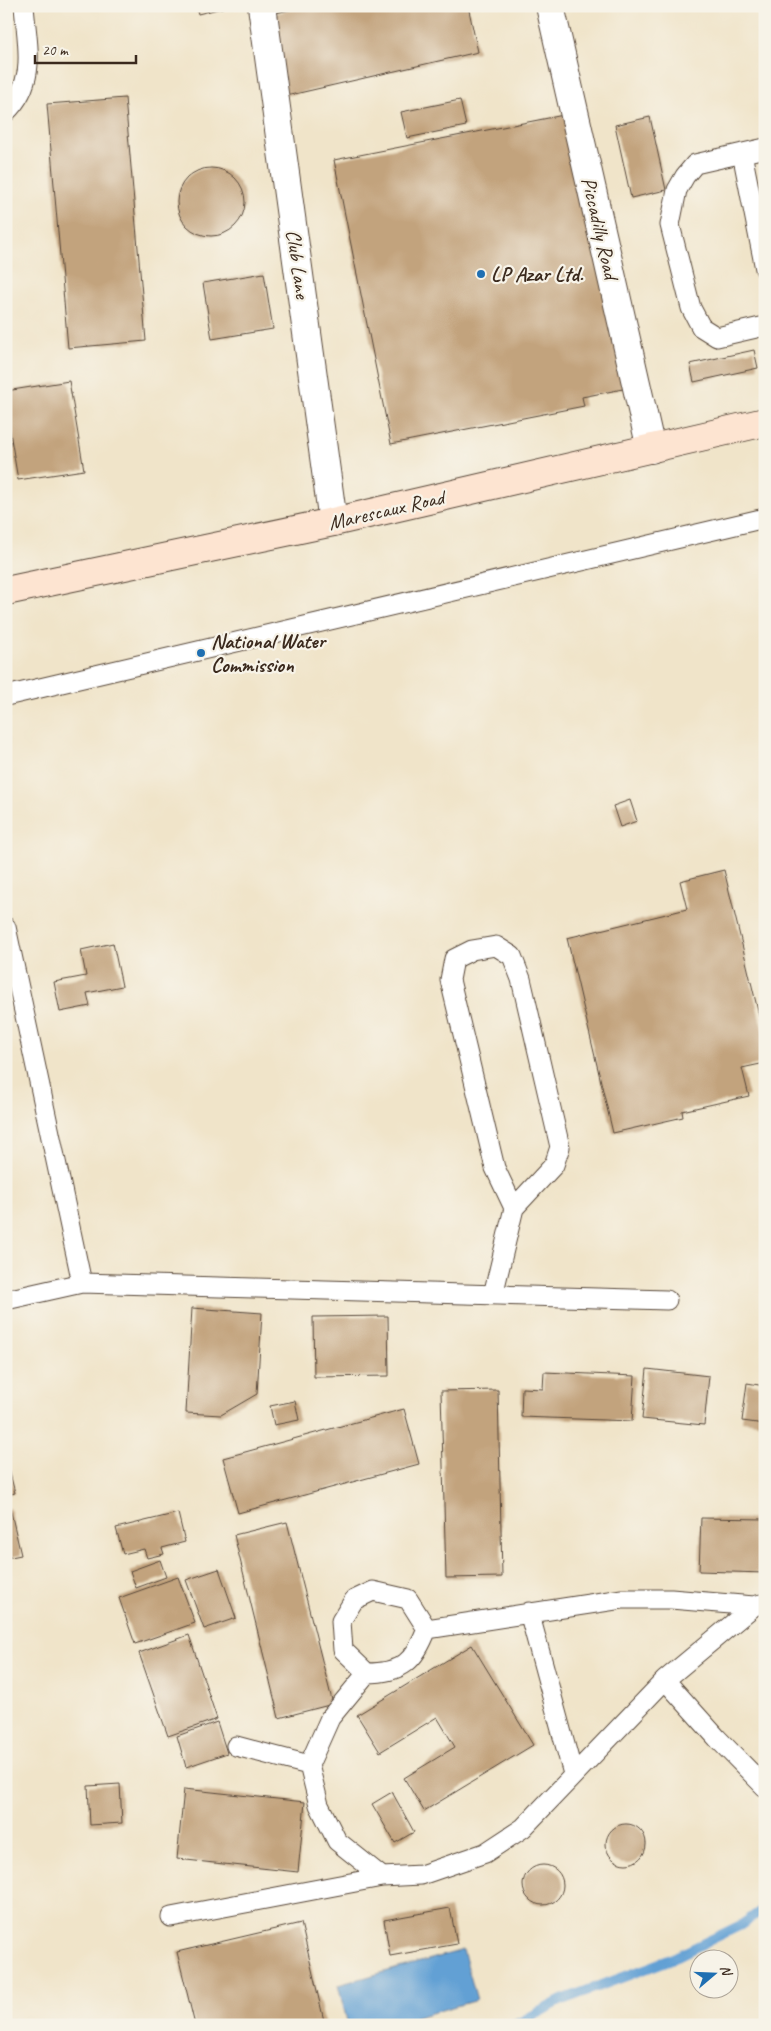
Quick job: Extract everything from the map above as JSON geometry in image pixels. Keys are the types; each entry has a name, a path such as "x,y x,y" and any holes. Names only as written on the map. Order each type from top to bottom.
{"main road":[{"name":"Marescaux Road","path":"6,591 334,522 765,422"}],"street":[{"name":"Club Lane","path":"262,6 334,522"},
{"name":"Piccadilly Road","path":"550,6 651,449"}],"lane":[{"path":"6,112 19,98 28,75 24,6"},
{"path":"765,148 695,164 678,190 670,225 691,308 701,327 717,337 765,326"},
{"path":"742,153 765,269"},
{"path":"6,696 765,518"},
{"path":"6,927 82,1283"},
{"path":"493,1295 514,1208 554,1165 560,1147 521,979 512,956 496,946 472,950 454,959 450,980 495,1168 514,1208"},
{"path":"6,1300 82,1283 667,1300"},
{"path":"372,1591 408,1599 427,1629 421,1645 407,1663 386,1673 367,1673 343,1650 341,1621 354,1600 372,1591"},
{"path":"427,1629 622,1599 671,1599 759,1605"},
{"path":"171,1916 382,1877 421,1875 485,1853 522,1828 665,1680 759,1605"},
{"path":"529,1612 573,1774"},
{"path":"367,1673 330,1718 308,1765 319,1806 337,1841 382,1877"},
{"path":"665,1680 765,1787"},
{"path":"236,1746 308,1765"}],"water":[{"path":"463,1950 477,2000 389,2025 348,2025 338,1985"}],"building":[{"path":"196,6 226,6 226,7 198,14"},
{"path":"307,6 468,6 478,52 286,96 267,15"},
{"path":"125,98 146,341 68,348 47,104"},
{"path":"460,100 466,126 407,138 401,112"},
{"name":"LP Azar Ltd.","path":"574,113 628,388 582,397 584,406 391,444 334,160"},
{"path":"650,117 666,190 631,198 615,125"},
{"path":"211,168 224,171 235,178 242,189 245,202 242,215 235,226 224,233 211,236 198,233 187,226 180,215 177,202 180,189 187,178 198,171"},
{"path":"264,273 273,329 212,339 203,283"},
{"path":"754,350 758,368 694,382 690,364"},
{"path":"69,381 84,470 18,480 6,408 6,391"},
{"path":"630,800 637,821 620,827 613,806"},
{"path":"724,870 765,1040 765,1063 742,1068 749,1096 682,1111 683,1117 613,1133 567,938 687,909 680,881"},
{"path":"113,943 122,986 87,993 90,1006 60,1012 54,982 86,976 81,950"},
{"path":"192,1308 262,1313 257,1394 221,1415 186,1413"},
{"path":"388,1316 389,1376 314,1377 313,1317"},
{"path":"647,1369 709,1376 704,1425 642,1419"},
{"path":"544,1372 635,1376 632,1421 521,1417 522,1388 543,1389"},
{"path":"747,1383 765,1386 765,1424 742,1421"},
{"path":"498,1390 502,1577 446,1578 441,1391"},
{"path":"295,1401 299,1420 274,1425 270,1406"},
{"path":"404,1409 419,1464 238,1513 223,1458"},
{"path":"6,1457 15,1493 6,1495"},
{"path":"10,1508 21,1555 6,1558 6,1509"},
{"path":"178,1513 185,1542 162,1548 164,1554 147,1558 144,1549 123,1554 116,1528"},
{"path":"701,1518 765,1519 765,1573 699,1571"},
{"path":"287,1522 333,1704 279,1718 234,1535"},
{"path":"160,1560 166,1577 136,1588 130,1571"},
{"path":"219,1569 236,1618 204,1629 186,1580"},
{"path":"178,1577 195,1623 135,1644 119,1598"},
{"path":"189,1635 217,1719 168,1736 139,1653"},
{"path":"472,1645 533,1745 424,1811 404,1778 455,1747 437,1717 380,1752 357,1715"},
{"path":"217,1722 227,1753 186,1767 177,1736"},
{"path":"120,1784 122,1823 90,1825 88,1786"},
{"path":"184,1789 305,1802 298,1872 177,1859"},
{"path":"392,1792 414,1832 395,1843 372,1804"},
{"path":"630,1824 637,1827 643,1833 646,1844 645,1852 637,1861 630,1864 622,1864 615,1861 607,1852 606,1840 609,1833 618,1825"},
{"path":"547,1865 554,1868 560,1874 563,1885 562,1893 554,1902 547,1905 539,1905 532,1902 524,1893 523,1881 526,1874 535,1866"},
{"path":"450,1908 457,1944 390,1956 384,1920"},
{"path":"301,1923 325,2025 195,2025 177,1952"}],"waterway":[{"path":"515,2025 562,2000 669,1960 741,1925 765,1908"}],"place":[{"name":"LP Azar Ltd.","path":"481,274"},
{"name":"National Water Commission","path":"201,653"}]}
